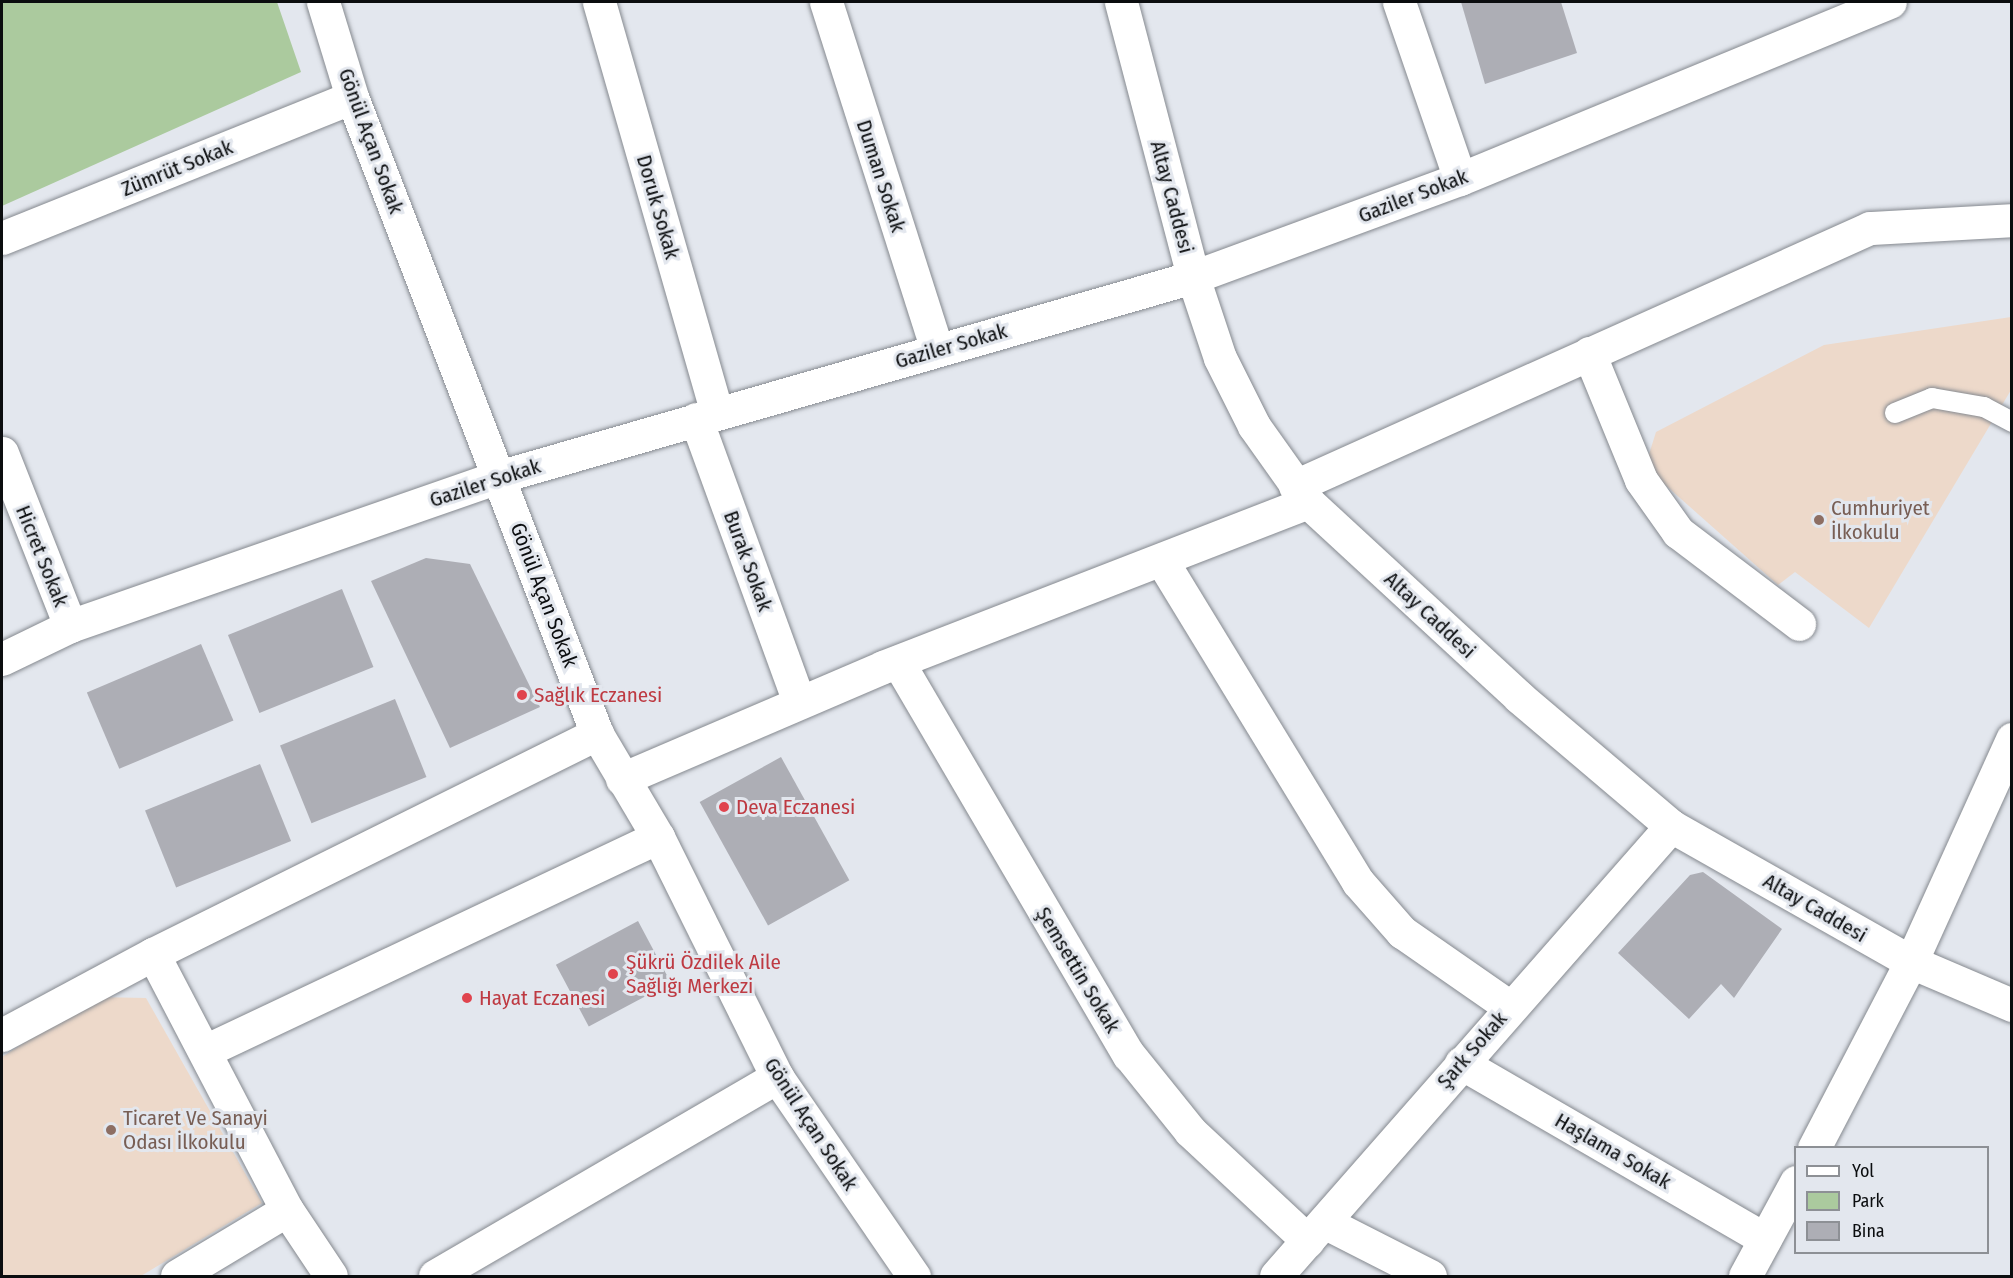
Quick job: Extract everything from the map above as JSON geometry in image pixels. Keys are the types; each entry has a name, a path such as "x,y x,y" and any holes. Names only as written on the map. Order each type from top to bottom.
{"street":[{"name":"Gönül Açan Sokak","path":"323,2 352,97 597,734 658,837 777,1077 914,1276"},
{"name":"Doruk Sokak","path":"599,2 707,416"},
{"name":"Duman Sokak","path":"826,2 937,350"},
{"name":"Altay Caddesi","path":"1121,2 1192,277 1220,358 1254,426 1301,494 1519,697 1671,826 1911,962 2012,1005"},
{"path":"1399,2 1460,179"},
{"name":"Gaziler Sokak","path":"2,660 70,626 498,477 1192,277 1460,179 1890,2"},
{"name":"Zümrüt Sokak","path":"2,238 352,97"},
{"path":"622,779 799,702 898,662 1162,561 1589,353 1870,228 2012,220"},
{"path":"1589,353 1641,480 1678,532 1799,624"},
{"name":"Burak Sokak","path":"707,416 799,702"},
{"name":"Hicret Sokak","path":"2,453 70,626"},
{"path":"1162,561 1358,882 1402,932 1510,1007"},
{"name":"Şemsettin Sokak","path":"898,662 1128,1055 1190,1131 1316,1232 1430,1276"},
{"path":"2,1035 153,954 597,734"},
{"path":"1815,1146 1911,962 2012,739"},
{"name":"Şark Sokak","path":"1276,1276 1671,826"},
{"path":"205,1051 658,837"},
{"path":"153,954 287,1210 331,1276"},
{"name":"Haşlama Sokak","path":"1461,1063 1765,1239"},
{"path":"435,1276 777,1077"},
{"path":"1745,1276 1794,1186"},
{"path":"177,1276 287,1210"}],"lane":[{"path":"1895,413 1932,398 1984,407 2012,422"}],"shaded area":[{"name":"Cumhuriyet İlkokulu","path":"2011,317 2011,390 1869,628 1795,572 1778,585 1645,467 1656,432 1824,345"},
{"name":"Ticaret Ve Sanayi Odası İlkokulu","path":"96,997 146,998 262,1203 141,1276 2,1276 2,1057"}],"green space":[{"path":"2,2 277,2 301,72 2,206"}],"building":[{"path":"1461,2 1561,2 1577,53 1485,84"},
{"path":"426,558 470,564 540,707 450,748 371,581"},
{"path":"342,589 373,667 259,713 228,635"},
{"path":"201,644 233,720 119,769 87,692"},
{"path":"395,699 426,777 311,823 280,745"},
{"path":"781,757 849,880 768,925 700,802"},
{"path":"260,764 291,841 176,887 145,810"},
{"path":"1703,872 1782,929 1734,998 1721,984 1689,1019 1618,953 1690,875"},
{"name":"Şükrü Özdilek Aile Sağlığı Merkezi","path":"638,921 671,983 589,1026 556,965"}],"place":[{"name":"Cumhuriyet İlkokulu","path":"1819,520"},
{"name":"Sağlık Eczanesi","path":"522,695"},
{"name":"Deva Eczanesi","path":"724,807"},
{"name":"Şükrü Özdilek Aile Sağlığı Merkezi","path":"613,974"},
{"name":"Hayat Eczanesi","path":"467,998"},
{"name":"Ticaret Ve Sanayi Odası İlkokulu","path":"111,1130"}]}
